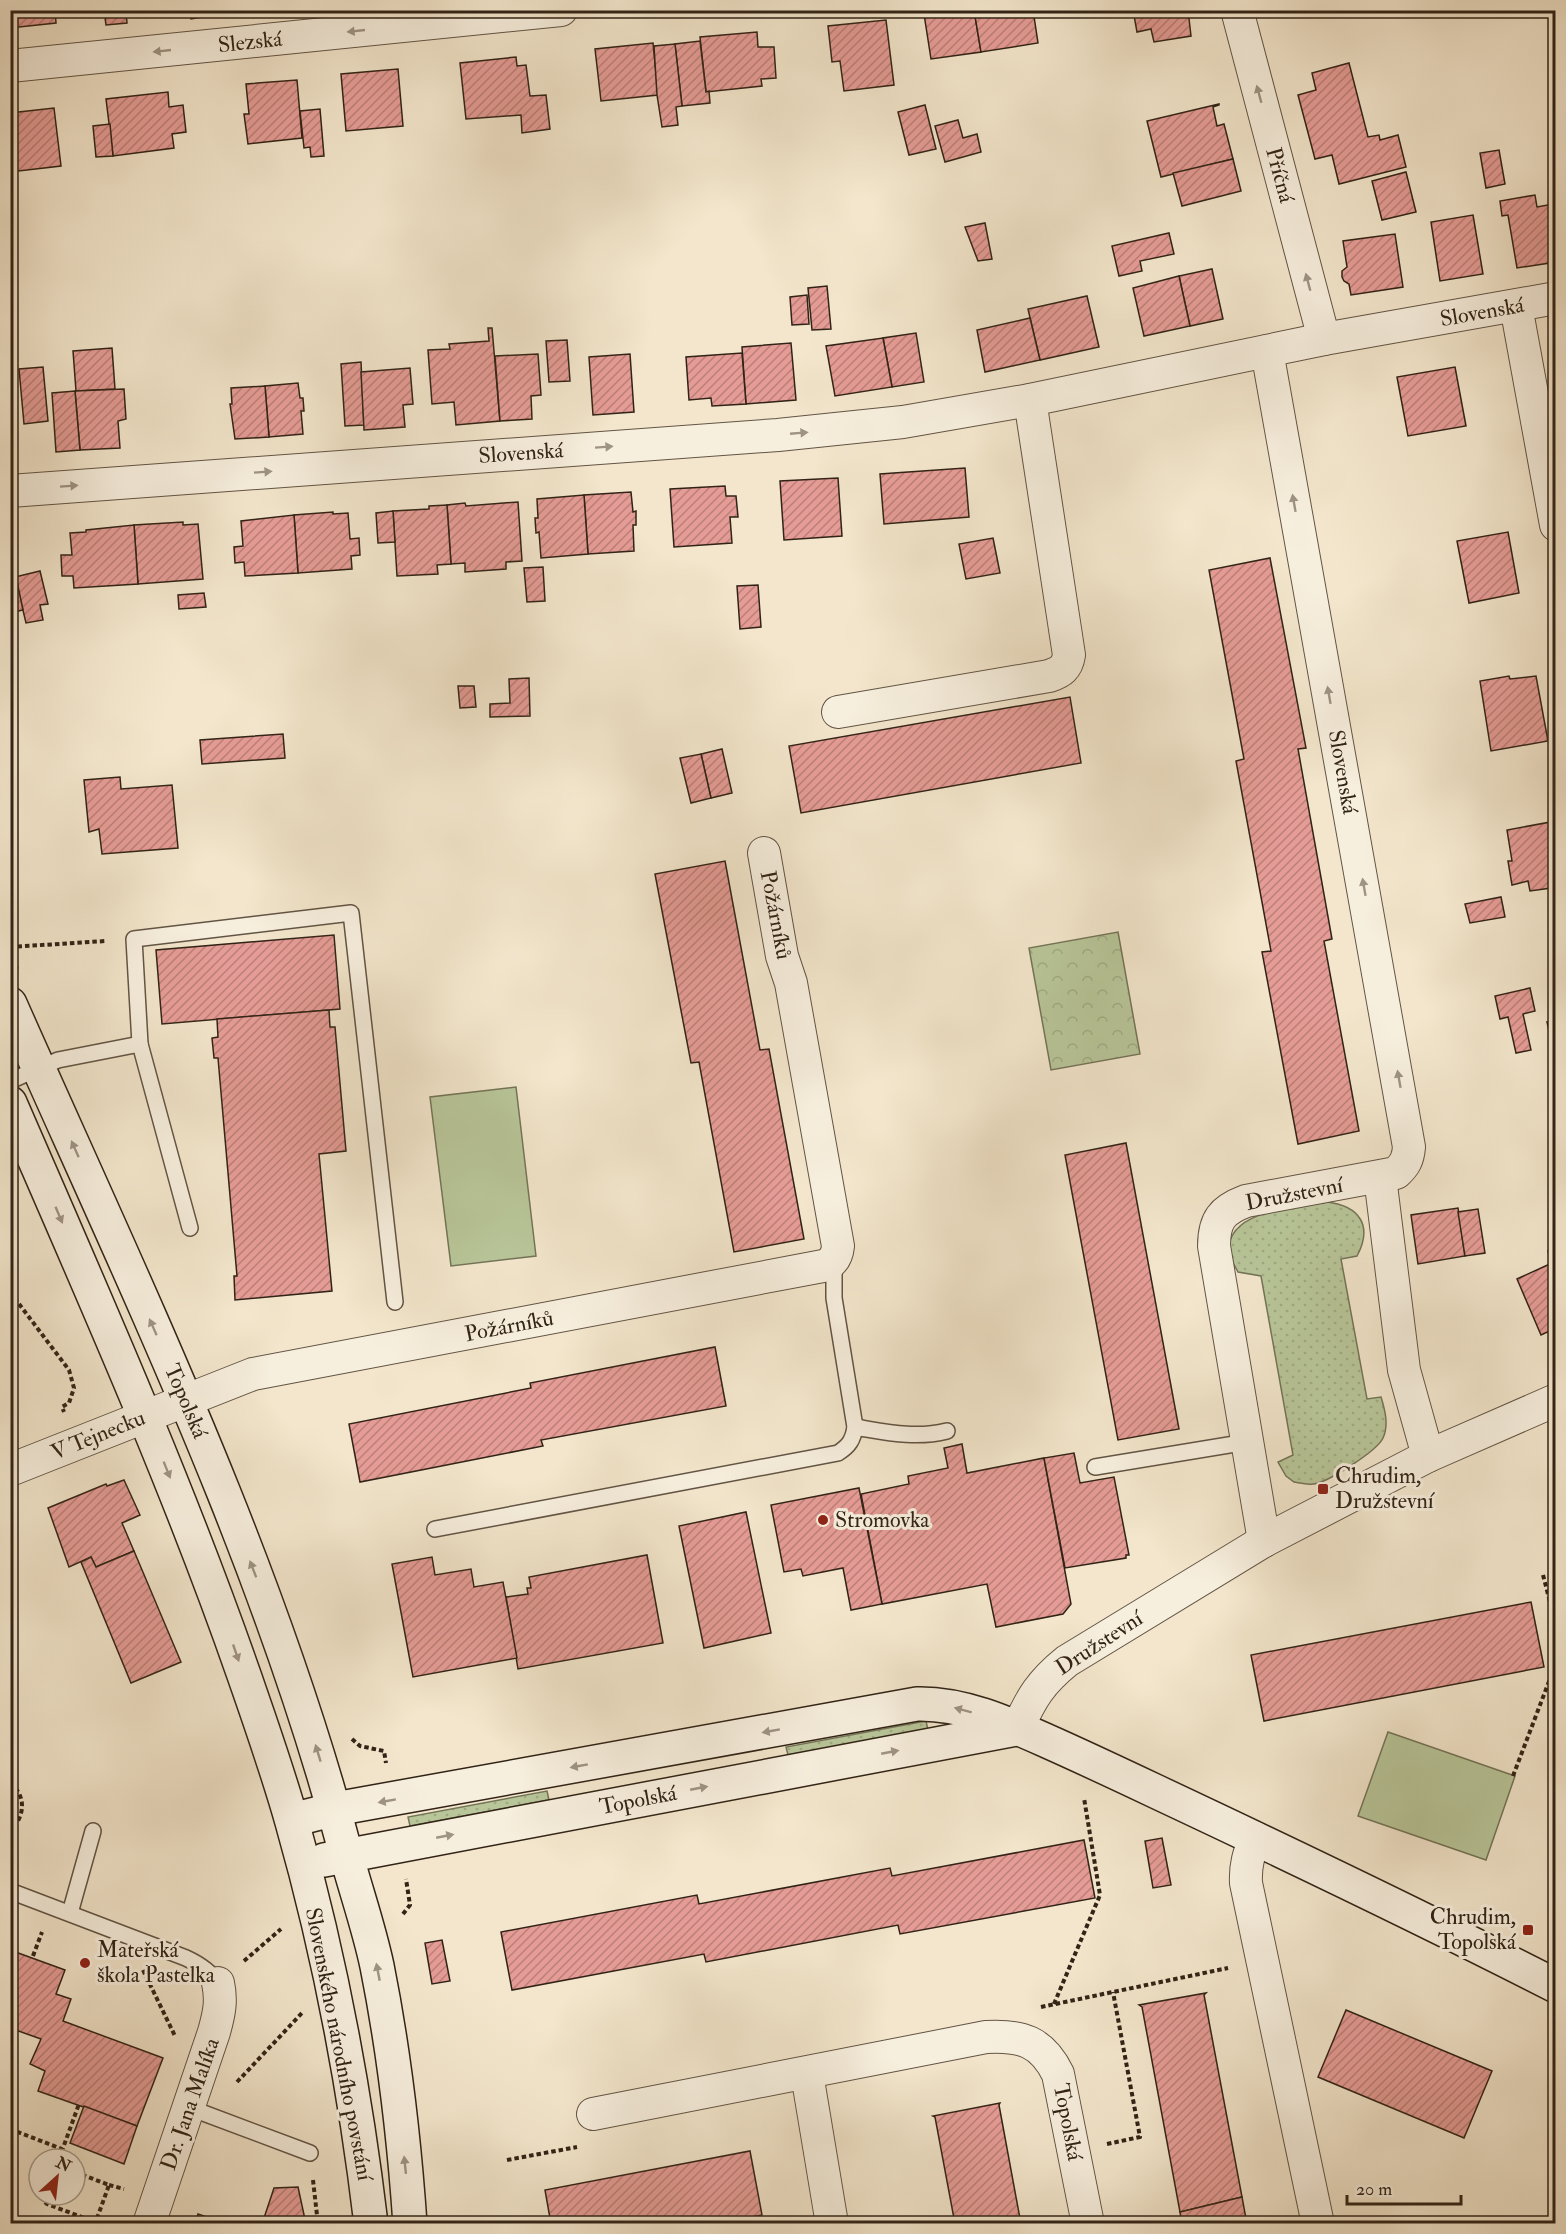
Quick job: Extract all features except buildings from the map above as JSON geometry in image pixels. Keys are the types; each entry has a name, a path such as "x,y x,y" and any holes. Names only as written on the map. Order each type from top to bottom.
{"main road":[{"name":"Topolská","path":"10,1004 25,1075 186,1400 220,1484 286,1656 335,1809"},
{"name":"Topolská","path":"10,1103 145,1416 228,1630 292,1820 303,1865 346,1854 1018,1728"},
{"name":"Topolská","path":"292,1820 335,1809 931,1703 966,1710 1018,1728 1255,1838 1556,1986"},
{"name":"Slovenského národního povstání","path":"335,1809 376,1963 391,2044 410,2223"},
{"name":"Slovenského národního povstání","path":"303,1865 348,2068 362,2145 371,2223"}],"street":[{"name":"Slezská","path":"10,66 561,10"},
{"name":"Příčná","path":"1237,10 1324,339"},
{"name":"Slovenská","path":"10,491 843,429 903,422 1030,400 1324,339 1556,298"},
{"path":"1516,306 1556,525"},
{"name":"Slovenská","path":"1267,351 1409,1136 1408,1158 1403,1167 1396,1173 1380,1177"},
{"path":"838,712 1050,676 1064,669 1068,655 1030,400"},
{"name":"Požárníků","path":"186,1400 253,1374 823,1266 834,1260 838,1246 791,983 782,956 764,853"},
{"path":"1380,1177 1404,1370 1428,1456"},
{"name":"Družstevní","path":"1264,1541 1214,1246 1216,1225 1227,1210 1246,1201 1380,1177"},
{"name":"V Tejnecku","path":"10,1470 186,1400"},
{"name":"Družstevní","path":"1018,1728 1038,1688 1050,1674 1067,1661 1264,1541 1428,1456 1556,1400"},
{"path":"1255,1838 1245,1868 1246,1883 1318,2223"},
{"name":"Dr. Jana Malíka","path":"149,2223 198,2111 220,2012 221,1996 218,1983"},
{"name":"Topolská","path":"593,2114 986,2037 1017,2038 1042,2050 1053,2063 1062,2085 1088,2223"},
{"path":"807,2073 832,2223"}],"lane":[{"path":"189,1228 140,1044 134,939 351,913 395,1302"},
{"path":"25,1075 58,1060 140,1044"},
{"name":"Požárníků","path":"834,1260 834,1298 855,1427"},
{"path":"435,1529 838,1454 853,1439 855,1427 921,1436 947,1431"},
{"path":"1095,1467 1247,1442"},
{"path":"70,1913 93,1831"},
{"path":"10,1891 197,1963 218,1983"},
{"path":"198,2111 310,2153"}],"path":[{"path":"10,947 134,939"},
{"path":"10,1292 69,1370 73,1380 73,1396 69,1403 62,1407 76,1443"},
{"path":"1543,1575 1556,1625"},
{"path":"1514,1776 1556,1663"},
{"path":"10,1783 18,1791 23,1805 20,1819 10,1831"},
{"path":"1054,2005 1101,1896 1084,1793"},
{"path":"10,1936 18,1915"},
{"path":"33,1956 44,1925"},
{"path":"218,1983 286,1925"},
{"path":"146,1964 144,1974 177,2041"},
{"path":"1017,2038 1030,2011 1235,1967"},
{"path":"1074,2151 1140,2137 1113,1992"},
{"path":"198,2111 304,2010"},
{"path":"63,2147 79,2104"},
{"path":"10,2129 57,2147"},
{"path":"507,2160 586,2145"},
{"path":"310,2153 318,2223"},
{"path":"87,2177 127,2190"},
{"path":"55,2207 95,2223 109,2185"}],"green space":[{"path":"1118,932 1140,1054 1051,1070 1029,948"},
{"path":"516,1087 536,1256 451,1266 430,1097"},
{"path":"1327,1202 1348,1208 1360,1219 1363,1227 1362,1245 1357,1256 1341,1259 1367,1399 1381,1397 1386,1428 1383,1438 1372,1451 1329,1478 1308,1484 1294,1482 1286,1476 1278,1462 1293,1455 1261,1276 1238,1272 1229,1251 1231,1237 1240,1226 1252,1218 1283,1209"},
{"path":"926,1721 928,1730 788,1755 786,1747"},
{"path":"1388,1732 1515,1776 1486,1860 1358,1816"},
{"path":"547,1791 549,1800 410,1826 408,1817"}],"place":[{"name":"Chrudim, Družstevní","path":"1323,1489"},
{"name":"Stromovka","path":"823,1520"},
{"name":"Chrudim, Topolská","path":"1528,1930"},
{"name":"Mateřská škola Pastelka","path":"85,1963"}]}
